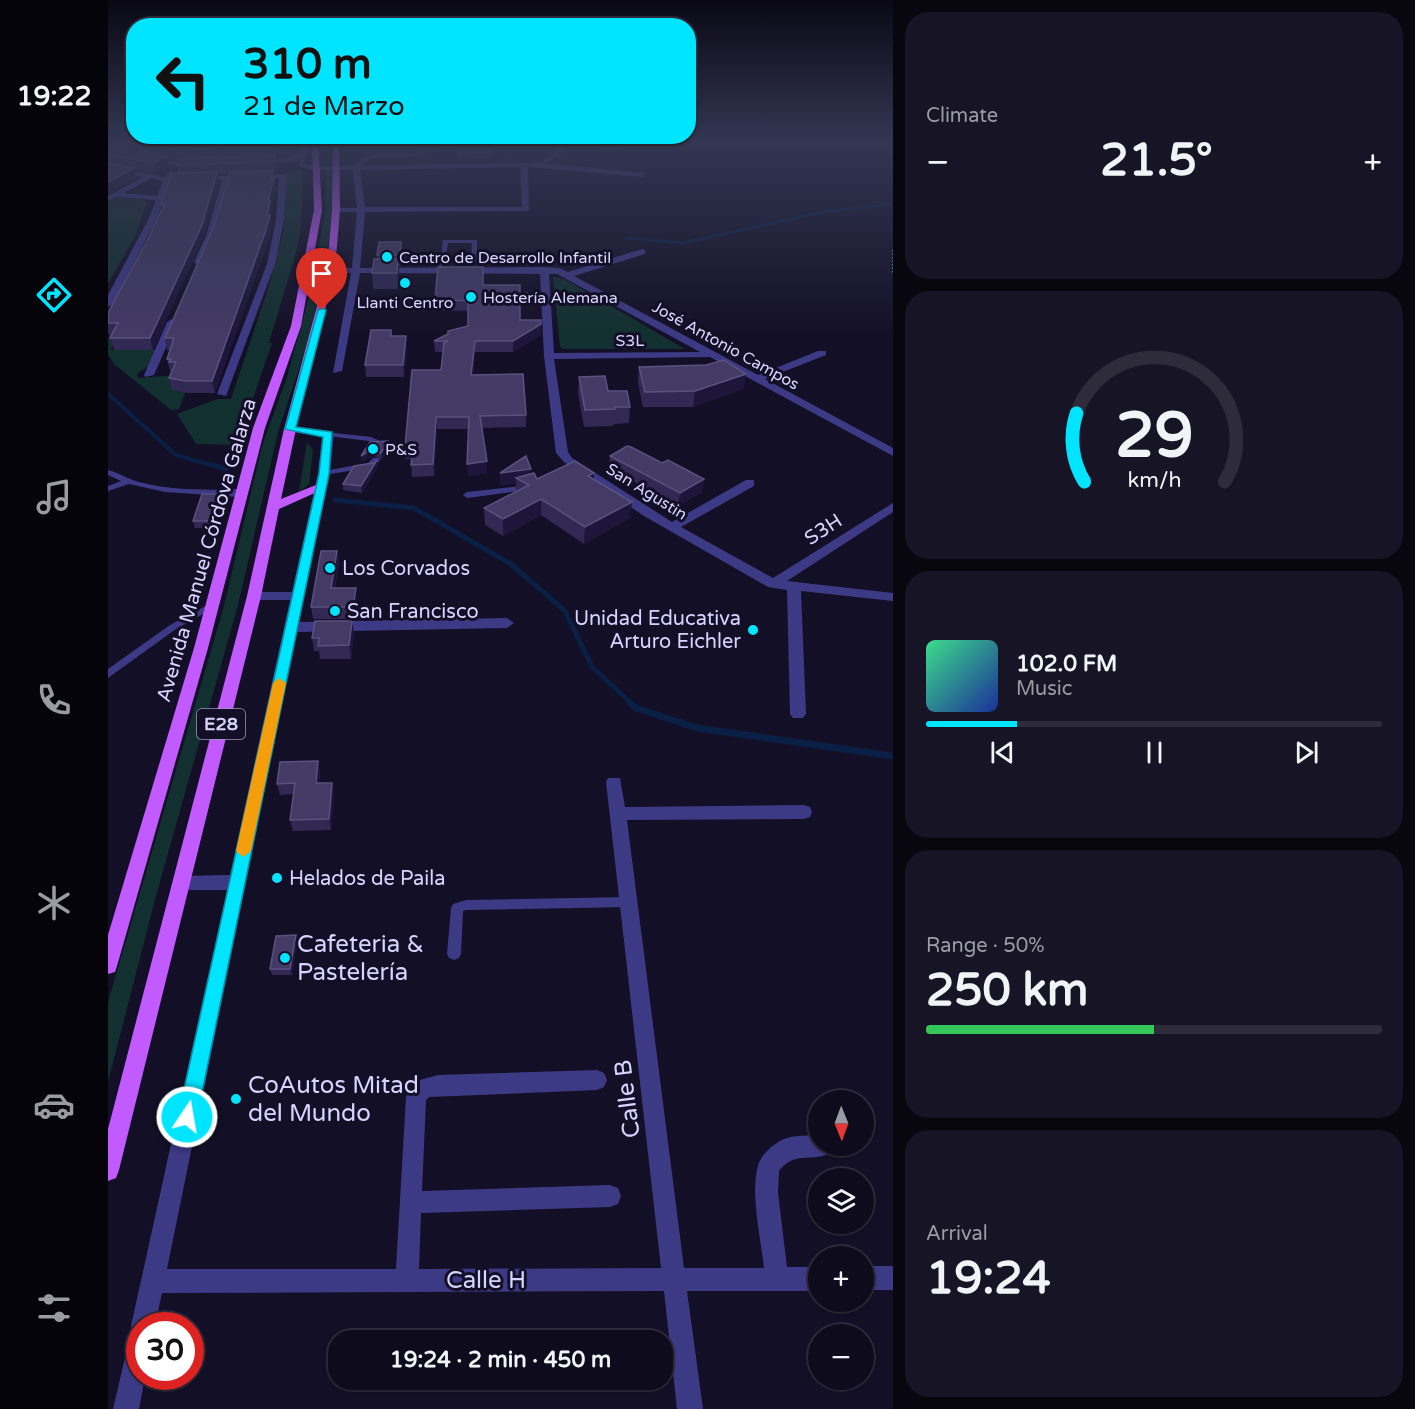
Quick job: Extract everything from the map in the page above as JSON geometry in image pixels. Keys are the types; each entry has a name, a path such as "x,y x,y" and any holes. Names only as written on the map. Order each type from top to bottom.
{"main road":[{"name":"Avenida Manuel Córdova Galarza","path":"108,966 213,605 258,428 296,326 318,207"},
{"name":"E28","path":"108,1170 254,596 290,429 331,269 336,207"},
{"path":"272,507 322,481"}],"street":[{"path":"108,304 152,220 156,207"},
{"path":"196,268 210,236 218,207"},
{"path":"222,394 271,264 281,207"},
{"path":"337,371 356,269 361,207"},
{"path":"336,210 526,207"},
{"path":"568,274 642,252"},
{"name":"José Antonio Campos","path":"308,270 544,270 568,274 711,355 893,453"},
{"name":"San Agustin","path":"544,270 549,356 562,453 577,471 773,584 893,597"},
{"path":"149,375 177,311"},
{"path":"757,379 822,353"},
{"name":"S3L","path":"549,356 711,355"},
{"path":"146,1312 322,481 328,434 290,429"},
{"path":"672,527 750,483"},
{"path":"225,493 241,493"},
{"name":"S3H","path":"773,584 893,507"},
{"path":"794,586 798,714"},
{"path":"254,596 298,596"},
{"path":"291,627 507,623"},
{"name":"Calle B","path":"614,782 690,1409"},
{"path":"618,814 804,812"},
{"path":"182,883 236,882"},
{"path":"407,1280 416,1098 423,1088 438,1085 597,1080"},
{"path":"777,1279 767,1193 768,1167 778,1155 789,1148 808,1147"},
{"path":"411,1202 610,1196"},
{"path":"874,1278 893,1278"},
{"name":"Calle H","path":"153,1281 808,1279"},
{"path":"126,1409 130,1390"}],"lane":[{"path":"441,270 446,241 475,241 474,261"},
{"path":"328,434 371,439 378,442"},
{"path":"322,481 371,465 376,460"},
{"path":"108,472 127,482 169,491 225,493"},
{"path":"108,489 127,482"},
{"path":"467,495 523,489 543,483"},
{"path":"108,674 173,627 213,605"},
{"path":"454,954 455,916 457,908 466,905 629,902"}],"path":[{"path":"893,250 893,273"},
{"path":"515,293 537,293"},
{"path":"421,309 432,309 434,298 447,298"}],"green space":[{"path":"108,207 145,207 136,234 108,284"},
{"path":"285,207 302,207 296,253 269,343 272,343 237,445 196,444 177,414 217,399 231,399 267,292 284,230"},
{"path":"326,207 333,207 325,268 314,268"},
{"path":"316,272 324,272 309,339 278,432 238,605 156,896 108,1082 108,1002 224,606 262,446 287,377"},
{"path":"553,276 566,280 685,349 563,349 560,347"},
{"path":"108,336 109,339 115,338 111,350 156,350 150,365 137,374 138,378 192,374 179,409 171,410 114,364 108,354"},
{"path":"307,442 313,450 309,484 299,492"}],"building":[{"path":"163,207 207,207 202,225 150,338 110,338 118,323 108,323 108,313"},
{"path":"220,207 269,207 267,215 270,215 266,230 212,381 185,381 169,378 176,362 169,362 171,359 167,359 174,338 165,338 214,226"},
{"path":"379,242 401,242 400,255 377,255"},
{"path":"374,259 398,259 397,273 372,273"},
{"path":"438,267 483,267 483,285 520,285 520,320 541,320 541,324 513,341 475,341 471,375 523,374 526,415 480,416 487,461 467,464 469,417 436,417 433,464 411,465 413,447 405,447 412,370 441,370 444,343 448,341 434,341 448,334 448,331 468,326 468,301 435,299"},
{"path":"371,330 391,330 391,336 406,336 403,365 365,365"},
{"path":"724,360 746,374 695,391 645,392 639,367 706,365"},
{"path":"605,376 608,391 627,391 630,407 585,410 579,377"},
{"path":"388,441 381,453 372,449 361,456 370,442"},
{"path":"627,446 662,463 668,460 704,479 680,493 610,456"},
{"path":"526,456 531,469 500,473"},
{"path":"377,460 361,486 343,484 354,466 374,463"},
{"path":"575,461 594,473 588,476 632,502 585,527 541,499 503,519 484,508 529,485 516,478 534,473 537,479"},
{"path":"202,494 218,494 210,521 193,521"},
{"path":"321,551 337,551 331,588 356,588 353,607 311,607"},
{"path":"315,621 352,621 349,645 318,646 319,638 312,638"},
{"path":"318,761 316,783 332,783 329,819 290,820 295,783 277,784 280,762"},
{"name":"Cafeteria & Pastelería","path":"296,935 290,969 270,969 276,936"}],"waterway":[{"path":"626,238 683,243 823,212 869,207"},
{"path":"108,394 176,455 218,467"},
{"path":"212,465 226,469"},
{"path":"335,500 414,508 511,564 565,611 592,667 632,704"},
{"path":"630,703 636,708 697,728 893,756"}],"slow traffic":[{"path":"243,851 279,683"}],"place":[{"name":"Centro de Desarrollo Infantil","path":"387,257"},
{"name":"Llanti Centro","path":"405,283"},
{"name":"Hostería Alemana","path":"471,297"},
{"name":"P&S","path":"373,449"},
{"name":"Los Corvados","path":"330,568"},
{"name":"San Francisco","path":"335,611"},
{"name":"Unidad Educativa Arturo Eichler","path":"753,630"},
{"name":"Helados de Paila","path":"277,878"},
{"name":"Cafeteria & Pastelería","path":"285,958"},
{"name":"CoAutos Mitad del Mundo","path":"236,1099"}],"route":[{"path":"187,1117 324,474 328,434 290,429 322,310"}]}
